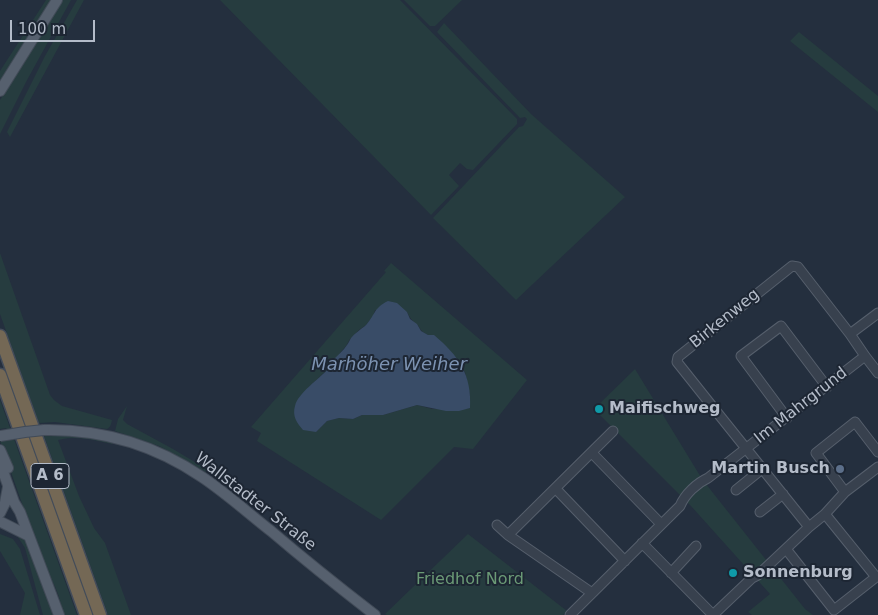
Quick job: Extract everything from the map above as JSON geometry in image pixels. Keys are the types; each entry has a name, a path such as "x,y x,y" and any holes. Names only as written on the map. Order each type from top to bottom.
{"highway":[{"name":"A 6","path":"0,336 100,615"},
{"name":"A 6","path":"0,375 86,615"}],"main road":[{"path":"0,91 57,0"},
{"name":"Wallstadter Straße","path":"0,436 46,430 77,431 110,436 136,443 162,454 204,478 375,615"},
{"path":"0,450 20,501 20,512 13,519 0,522"},
{"path":"0,463 58,615"},
{"path":"0,514 5,503 8,486"},
{"path":"0,514 10,511 20,512"},
{"path":"0,522 29,536"}],"street":[{"name":"Birkenweg","path":"809,527 677,362 678,357 792,266 798,267 865,356"},
{"path":"850,334 878,313"},
{"path":"787,418 741,356 781,326 827,387"},
{"path":"865,356 878,373"},
{"name":"Im Mahrgrund","path":"570,615 680,506 683,499 701,482 787,418 865,356"},
{"path":"846,492 816,453 855,422 878,452"},
{"path":"508,535 613,431"},
{"path":"592,453 661,524"},
{"path":"642,544 713,615 809,527 826,514 846,492 878,467"},
{"path":"736,490 762,469"},
{"path":"556,488 625,561"},
{"path":"760,512 783,494"},
{"path":"786,550 834,610 876,577 826,514"},
{"path":"497,525 508,535 592,593"},
{"path":"671,573 696,546"}],"green space":[{"path":"46,0 52,0 0,83 0,71"},
{"path":"62,0 71,0 0,134 0,100"},
{"path":"77,0 84,0 10,137 7,132 45,56"},
{"path":"220,0 400,0 517,119 517,124 473,170 467,169 460,163 449,175 459,186 431,215"},
{"path":"404,0 462,0 435,26 430,26"},
{"path":"444,23 531,114 625,197 516,300 433,218 519,127 523,126 527,119 525,117 520,118 437,32"},
{"path":"799,32 878,96 878,112 790,41"},
{"path":"0,253 50,395 62,406 112,420 111,425 107,429 55,422 39,423 0,314"},
{"path":"391,263 527,380 473,449 454,447 381,520 257,441 261,433 251,427 386,272 384,271","holes":["375,310 407,312 421,330 465,372 470,396 470,408 432,409 417,405 383,415 362,415 353,419 339,418 327,421 316,432 308,388 329,368 350,339 366,325"]},
{"path":"635,369 702,479 805,609 813,615 752,615 748,612 770,594 691,506 594,409"},
{"path":"0,400 77,615 63,615 58,593 47,574 0,441 10,439 6,428 0,429"},
{"path":"127,406 123,420 127,424 208,470 206,472 159,446 115,431 118,419"},
{"path":"57,433 113,440 112,444 78,438 58,440 79,496 94,528 105,543 131,615 108,615 44,436 57,435"},
{"path":"0,534 13,539 20,549 40,615 20,615 25,593 0,551"},
{"path":"16,534 24,539 27,544 55,615 43,615 25,548"},
{"name":"Friedhof Nord","path":"468,534 567,611 563,615 385,614"}],"water":[{"name":"Marhöher Weiher","path":"388,301 397,303 407,312 410,319 417,324 421,331 428,335 434,335 457,359 469,386 470,408 459,411 446,411 417,405 383,415 362,415 353,419 339,418 327,421 316,432 303,430 297,422 294,413 300,396 329,368 351,338 365,326 377,309"}],"place":[{"name":"Maifischweg","path":"599,409"},
{"name":"Martin Busch","path":"840,469"},
{"name":"Sonnenburg","path":"733,573"}]}
